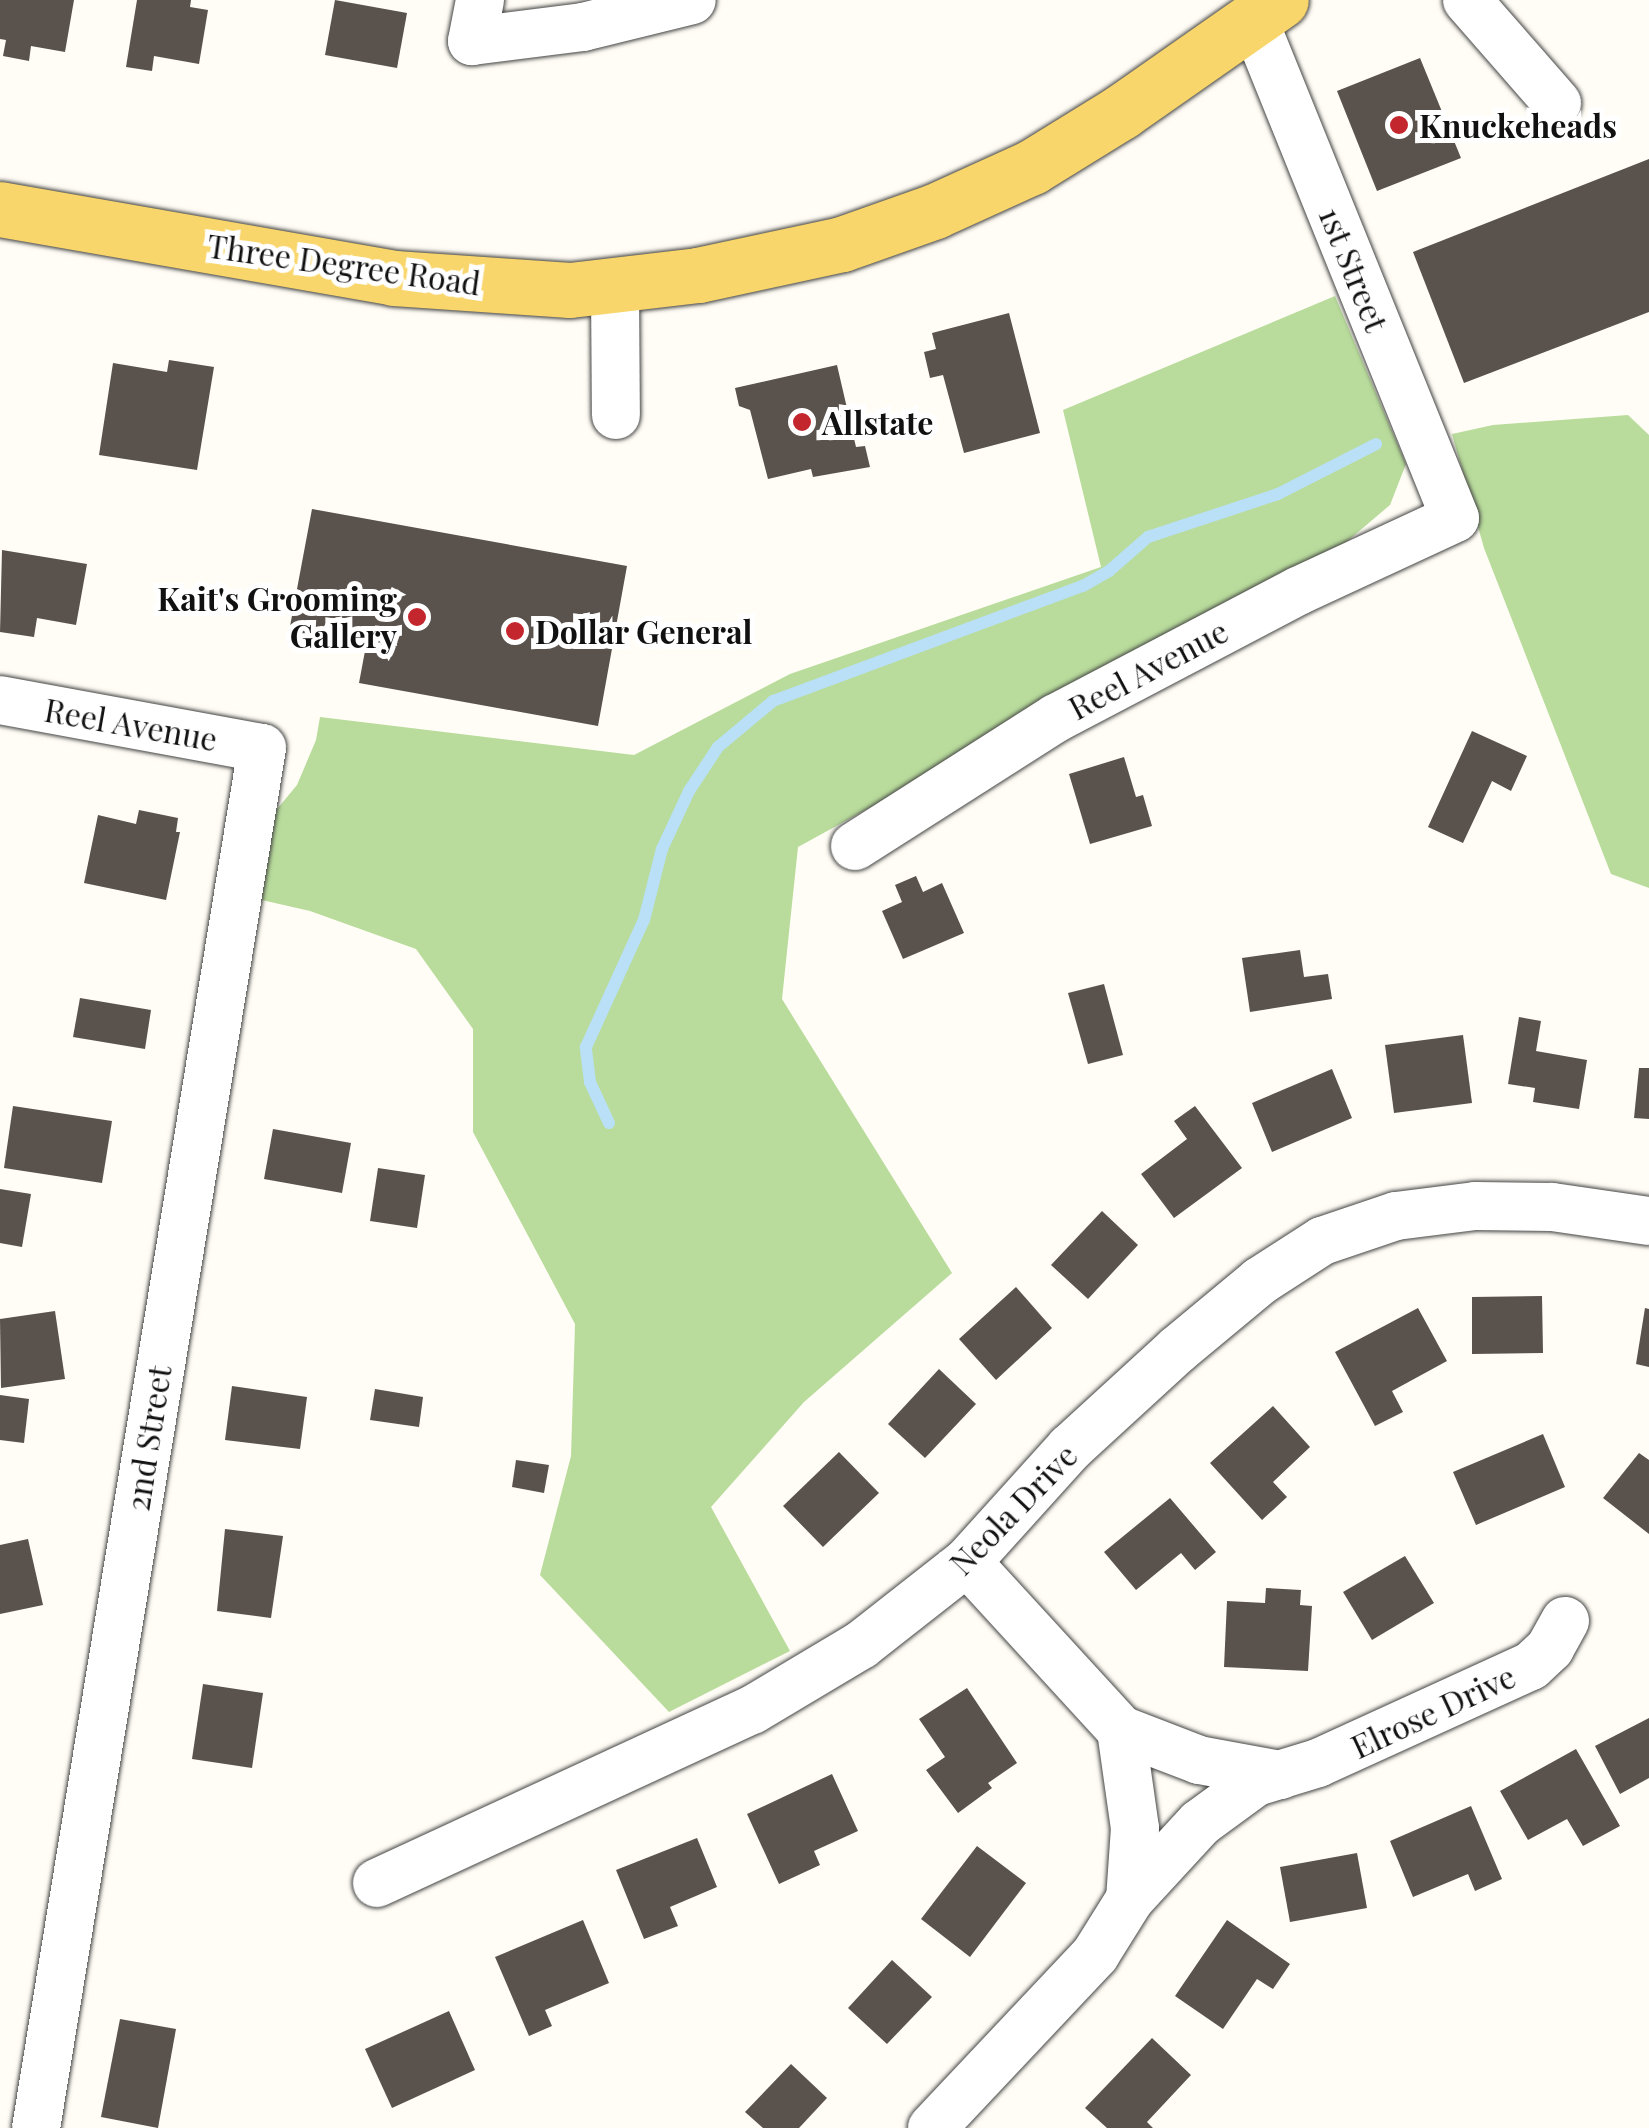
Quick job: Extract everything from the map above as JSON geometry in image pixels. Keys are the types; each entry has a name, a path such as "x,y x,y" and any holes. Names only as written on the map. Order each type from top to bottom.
{"main road":[{"name":"Three Degree Road","path":"0,209 394,278 570,290 698,276 842,244 934,211 1032,167 1122,112 1267,10"}],"street":[{"path":"480,0 472,40 583,27 692,0"},
{"path":"1467,0 1557,103"},
{"name":"1st Street","path":"1267,10 1455,518"},
{"path":"615,287 616,415"},
{"name":"Reel Avenue","path":"855,846 1056,718 1298,591 1455,518"},
{"name":"Reel Avenue","path":"0,700 262,748"},
{"name":"2nd Street","path":"36,2128 262,748"},
{"name":"Neola Drive","path":"377,1882 693,1738 807,1681 967,1562 1070,1448 1177,1350 1260,1281 1322,1241 1396,1216 1475,1206 1552,1207 1649,1220"},
{"name":"Elrose Drive","path":"967,1562 1122,1730 1199,1760 1280,1775"},
{"name":"Elrose Drive","path":"932,2128 1095,1955 1130,1899 1200,1823 1256,1782 1318,1763 1532,1666 1550,1648 1565,1621"},
{"name":"Elrose Drive","path":"1122,1730 1136,1828 1130,1899"}],"green space":[{"path":"1335,296 1406,464 1390,505 1331,555 798,847 782,999 952,1273 804,1402 711,1507 790,1651 669,1712 540,1575 571,1456 575,1324 473,1132 473,1029 416,949 310,911 253,898 273,814 297,785 316,740 320,717 634,755 790,674 1101,567 1063,410"},
{"path":"1628,415 1649,435 1649,888 1611,874 1484,548 1452,434 1493,425"}],"building":[{"path":"0,0 74,0 65,52 31,46 29,61 3,56 6,40 0,39"},
{"path":"137,0 191,0 190,7 208,10 199,64 154,56 152,71 126,67"},
{"path":"335,0 407,13 397,68 325,55"},
{"name":"Knuckeheads","path":"1420,58 1461,158 1377,191 1337,91"},
{"path":"1649,159 1649,312 1464,383 1413,252"},
{"path":"1009,313 1040,433 964,453 943,375 930,378 924,352 936,349 932,333"},
{"path":"169,360 214,367 197,470 99,455 113,363 167,372"},
{"path":"837,365 856,447 865,446 870,467 813,477 811,469 768,479 750,410 739,406 735,388"},
{"path":"312,509 627,566 598,726 359,683 365,651 288,637"},
{"path":"2,550 87,564 76,625 37,618 34,637 0,632"},
{"path":"1472,731 1527,756 1511,791 1492,781 1463,843 1428,827"},
{"path":"1124,757 1136,797 1143,795 1152,826 1090,844 1069,774"},
{"path":"139,810 178,818 176,832 180,832 166,900 84,883 98,815 136,824"},
{"path":"916,876 923,892 942,883 964,933 903,959 882,911 902,902 895,885"},
{"path":"1300,950 1304,977 1328,974 1332,999 1250,1012 1242,958"},
{"path":"1104,984 1123,1055 1088,1064 1068,993"},
{"path":"80,998 151,1010 145,1049 73,1037"},
{"path":"1519,1017 1541,1021 1536,1051 1587,1060 1579,1109 1533,1102 1535,1088 1508,1084"},
{"path":"1463,1035 1472,1103 1394,1113 1385,1045"},
{"path":"1639,1068 1649,1068 1649,1119 1634,1118"},
{"path":"1332,1069 1352,1118 1272,1152 1252,1103"},
{"path":"13,1106 112,1121 102,1183 4,1168"},
{"path":"1195,1106 1242,1168 1174,1218 1141,1174 1187,1139 1174,1121"},
{"path":"273,1129 351,1143 342,1193 264,1179"},
{"path":"378,1168 425,1175 417,1228 370,1221"},
{"path":"0,1189 31,1194 22,1247 0,1243"},
{"path":"1102,1211 1138,1245 1088,1299 1051,1265"},
{"path":"1016,1287 1052,1328 996,1380 959,1339"},
{"path":"1542,1296 1543,1353 1472,1354 1472,1297"},
{"path":"1418,1308 1447,1361 1392,1391 1403,1412 1375,1426 1335,1352"},
{"path":"1645,1308 1649,1309 1649,1367 1636,1364"},
{"path":"55,1311 65,1379 1,1388 0,1319"},
{"path":"939,1369 976,1404 925,1458 888,1424"},
{"path":"232,1386 307,1397 300,1449 225,1440"},
{"path":"375,1389 423,1397 419,1427 370,1420"},
{"path":"0,1395 29,1399 24,1443 0,1440"},
{"path":"1273,1406 1310,1447 1273,1482 1287,1497 1262,1520 1210,1463"},
{"path":"1543,1434 1565,1487 1476,1525 1453,1472"},
{"path":"839,1452 879,1493 823,1547 783,1506"},
{"path":"1639,1453 1649,1460 1649,1534 1603,1498"},
{"path":"516,1460 549,1465 544,1493 512,1487"},
{"path":"1170,1498 1216,1552 1195,1570 1181,1553 1136,1590 1104,1552"},
{"path":"225,1529 283,1536 271,1618 217,1611"},
{"path":"28,1539 43,1605 0,1614 0,1545"},
{"path":"1405,1556 1434,1603 1372,1640 1343,1592"},
{"path":"1266,1588 1301,1590 1300,1605 1312,1606 1308,1671 1224,1667 1227,1601 1265,1603"},
{"path":"203,1684 263,1693 252,1768 192,1759"},
{"path":"967,1688 1017,1763 988,1783 992,1788 958,1813 926,1770 945,1757 919,1719"},
{"path":"1649,1718 1649,1778 1620,1794 1595,1746"},
{"path":"1576,1749 1620,1826 1583,1846 1567,1819 1528,1840 1500,1791"},
{"path":"832,1774 858,1831 814,1851 820,1865 779,1884 747,1814"},
{"path":"1471,1806 1502,1879 1475,1891 1468,1874 1413,1897 1390,1841"},
{"path":"697,1838 717,1887 670,1907 678,1926 644,1939 616,1870"},
{"path":"977,1846 1026,1883 970,1957 921,1919"},
{"path":"1357,1853 1367,1908 1290,1922 1280,1867"},
{"path":"583,1920 609,1983 545,2010 552,2026 529,2036 495,1957"},
{"path":"1227,1920 1290,1964 1273,1989 1257,1979 1223,2029 1175,1996"},
{"path":"892,1960 932,1997 887,2044 848,2008"},
{"path":"449,2011 475,2070 392,2108 365,2049"},
{"path":"120,2019 176,2029 158,2128 101,2117"},
{"path":"1152,2038 1191,2075 1147,2122 1153,2128 1107,2128 1085,2108"},
{"path":"791,2064 827,2098 799,2128 763,2128 745,2112"}],"waterway":[{"path":"609,1123 590,1082 586,1047 644,920 662,849 689,791 718,747 773,701 1083,586 1109,571 1148,537 1278,494 1376,444"}],"place":[{"name":"Knuckeheads","path":"1399,125"},
{"name":"Allstate","path":"802,422"},
{"name":"Kait's Grooming Gallery","path":"417,617"},
{"name":"Dollar General","path":"515,631"}]}
